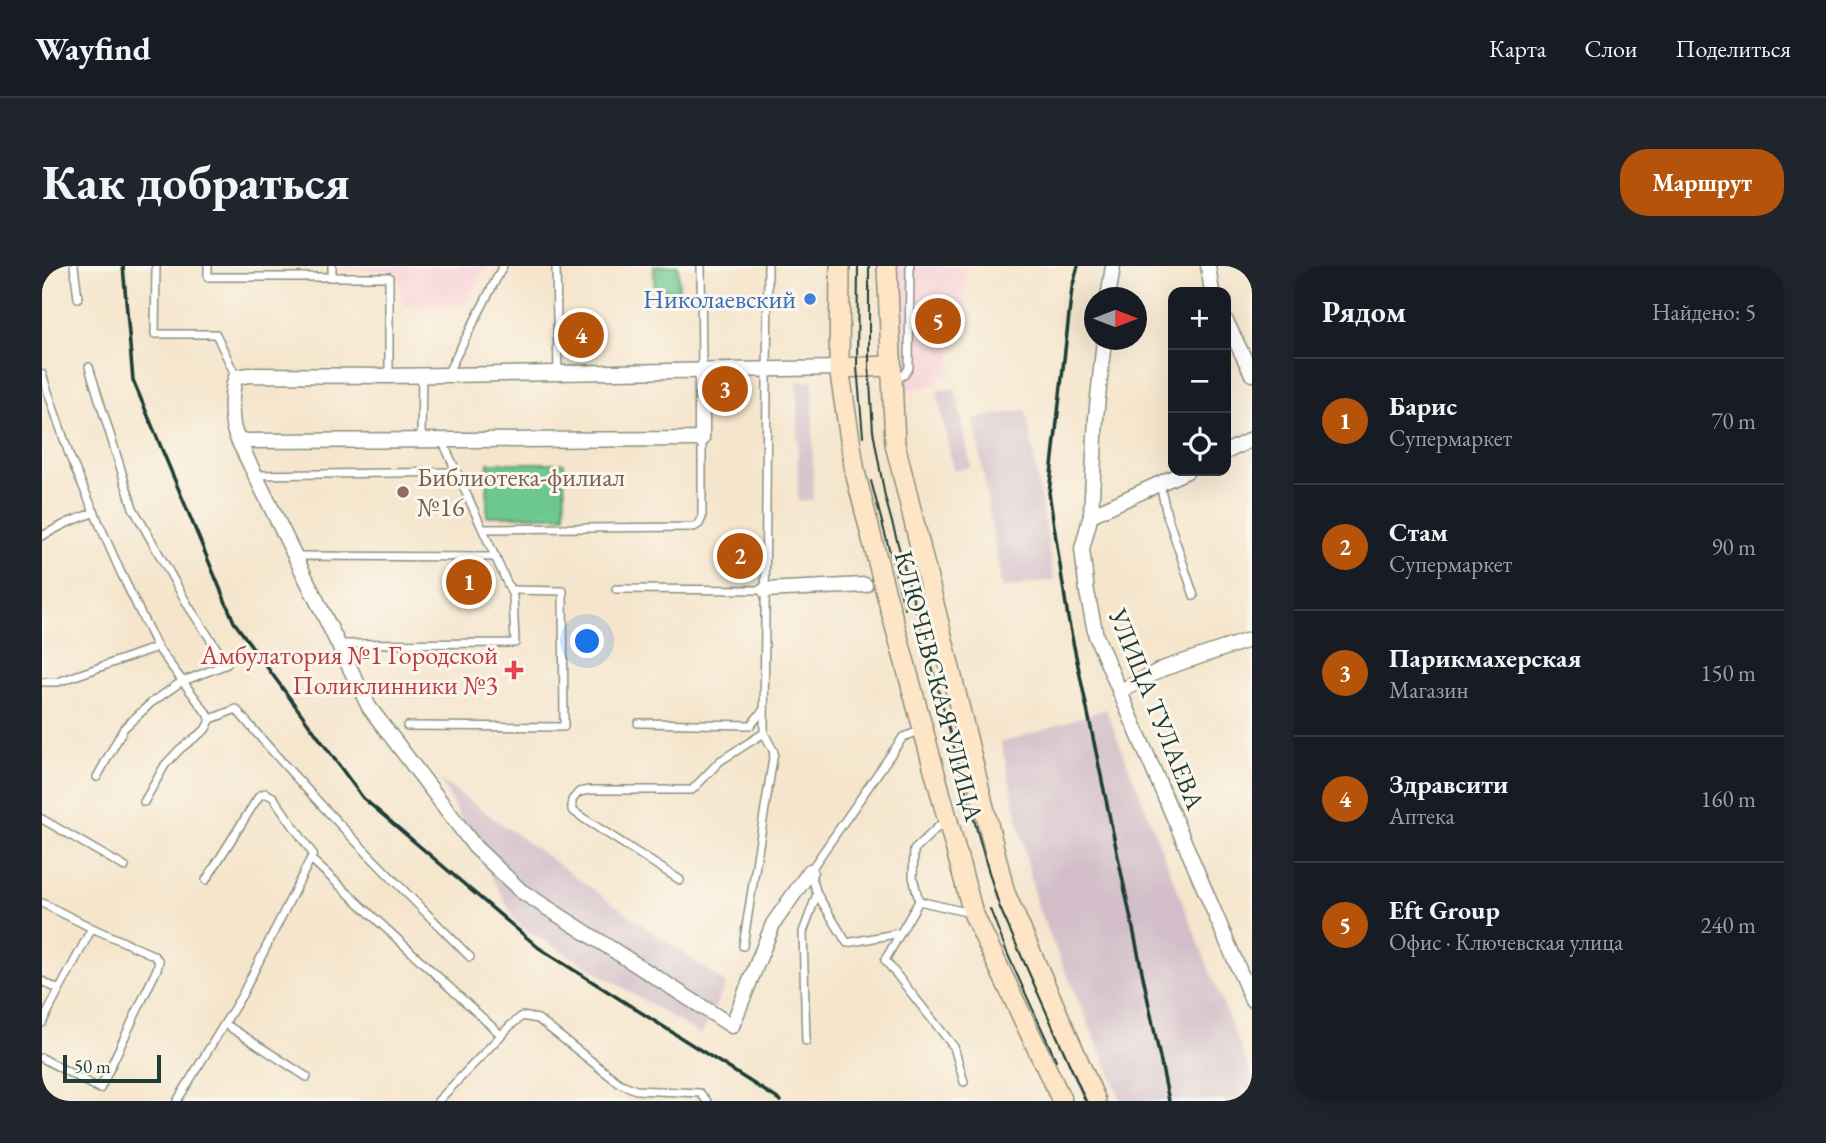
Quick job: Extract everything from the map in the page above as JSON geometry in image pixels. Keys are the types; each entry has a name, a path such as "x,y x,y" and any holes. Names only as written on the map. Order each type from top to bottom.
{"main road":[{"name":"КЛЮЧЕВСКАЯ УЛИЦА","path":"841,266 839,368 874,583 923,730 973,913 1062,1101"},
{"name":"КЛЮЧЕВСКАЯ УЛИЦА","path":"887,266 895,444 1005,893 1096,1101"},
{"path":"839,368 890,373"}],"street":[{"path":"1110,287 1113,266"},
{"path":"1208,266 1211,287"},
{"path":"1231,331 1252,374"},
{"name":"УЛИЦА ТУЛАЕВА","path":"1103,350 1091,515 1082,549 1096,636 1252,1000"},
{"path":"810,871 774,924 732,1026 520,891 475,847 369,707 233,431 233,386 236,377 249,375 389,376 839,368"},
{"path":"237,438 702,439 702,371"},
{"path":"1231,450 1252,439"},
{"path":"1091,515 1177,476"},
{"path":"765,590 874,583"},
{"path":"1121,691 1162,670 1252,639"}],"lane":[{"path":"74,266 78,298"},
{"path":"156,266 155,334 216,334 236,377"},
{"path":"208,266 208,277 389,277 389,376"},
{"path":"332,266 332,277"},
{"path":"447,375 503,266"},
{"path":"556,266 558,373"},
{"path":"701,266 702,371"},
{"path":"743,946 774,752 764,733 768,266"},
{"path":"890,373 901,378 909,368 910,266"},
{"path":"89,368 133,508 189,607 227,664 181,682 151,703 124,728 97,777"},
{"path":"42,374 70,457 157,647 211,719"},
{"path":"421,439 422,375"},
{"path":"338,644 515,643 513,596 442,439"},
{"path":"483,528 694,527 702,518 702,439"},
{"path":"255,475 457,472"},
{"path":"1160,484 1167,515 1194,596"},
{"path":"42,536 95,512"},
{"path":"295,556 496,557"},
{"path":"616,589 765,590"},
{"path":"407,726 564,727 563,591 510,590"},
{"path":"42,682 58,682 157,647"},
{"path":"144,803 165,765 180,749 205,730 211,719 236,709 267,747 369,857 470,957"},
{"path":"638,723 751,725 764,709"},
{"path":"900,933 847,943 817,894 810,871 902,737 923,730"},
{"path":"680,880 572,810 572,800 579,792 590,790 692,790 720,761 764,733"},
{"path":"177,1101 225,1024 313,854 273,797 265,793 259,796 206,880"},
{"path":"947,818 914,850 913,877 919,901 885,960 954,1047 964,1082"},
{"path":"42,819 125,867"},
{"path":"311,859 501,1035"},
{"path":"806,1041 803,932 817,894"},
{"path":"919,901 973,913"},
{"path":"42,903 153,955 159,961 158,969 100,1089 42,1058"},
{"path":"42,1023 92,928"},
{"path":"42,981 59,990"},
{"path":"438,1101 522,1016 538,1019 619,1083 636,1090 700,1093 707,1101"},
{"path":"225,1024 307,1077"}],"shaded area":[{"path":"343,266 487,266 465,305 404,306 397,271 343,270"},
{"path":"897,266 966,266 965,332 952,332 951,377 939,377 939,385 898,390"},
{"path":"797,381 813,381 813,500 798,501"},
{"path":"955,388 971,467 953,470 937,391"},
{"path":"1026,410 1054,580 1002,589 974,419"},
{"path":"1106,709 1252,1077 1250,1101 1122,1101 1037,906 1001,743"},
{"path":"440,780 726,984 701,1035 517,924"}],"green space":[{"path":"654,266 678,266 679,290 654,290"},
{"path":"488,463 564,463 565,516 487,516"}],"tram line":[{"path":"858,266 857,367 863,436"},
{"path":"869,266 869,366 873,431 885,497 1000,908 1086,1101"},
{"path":"871,481 905,609"},
{"path":"990,909 1056,1060"}],"railway":[{"path":"123,266 133,380 234,622 363,798 539,948 781,1101"},
{"path":"1078,266 1072,288 1049,493 1068,618 1169,1101"}],"place":[{"name":"Николаевский","path":"810,299"},
{"name":"Eft Group","path":"938,321"},
{"name":"Здравсити","path":"581,335"},
{"name":"Парикмахерская","path":"725,389"},
{"name":"Библиотека-филиал №16","path":"403,492"},
{"name":"Стам","path":"740,556"},
{"name":"Барис","path":"469,582"},
{"name":"Амбулатория №1 Городской Поликлинники №3","path":"514,670"}]}
